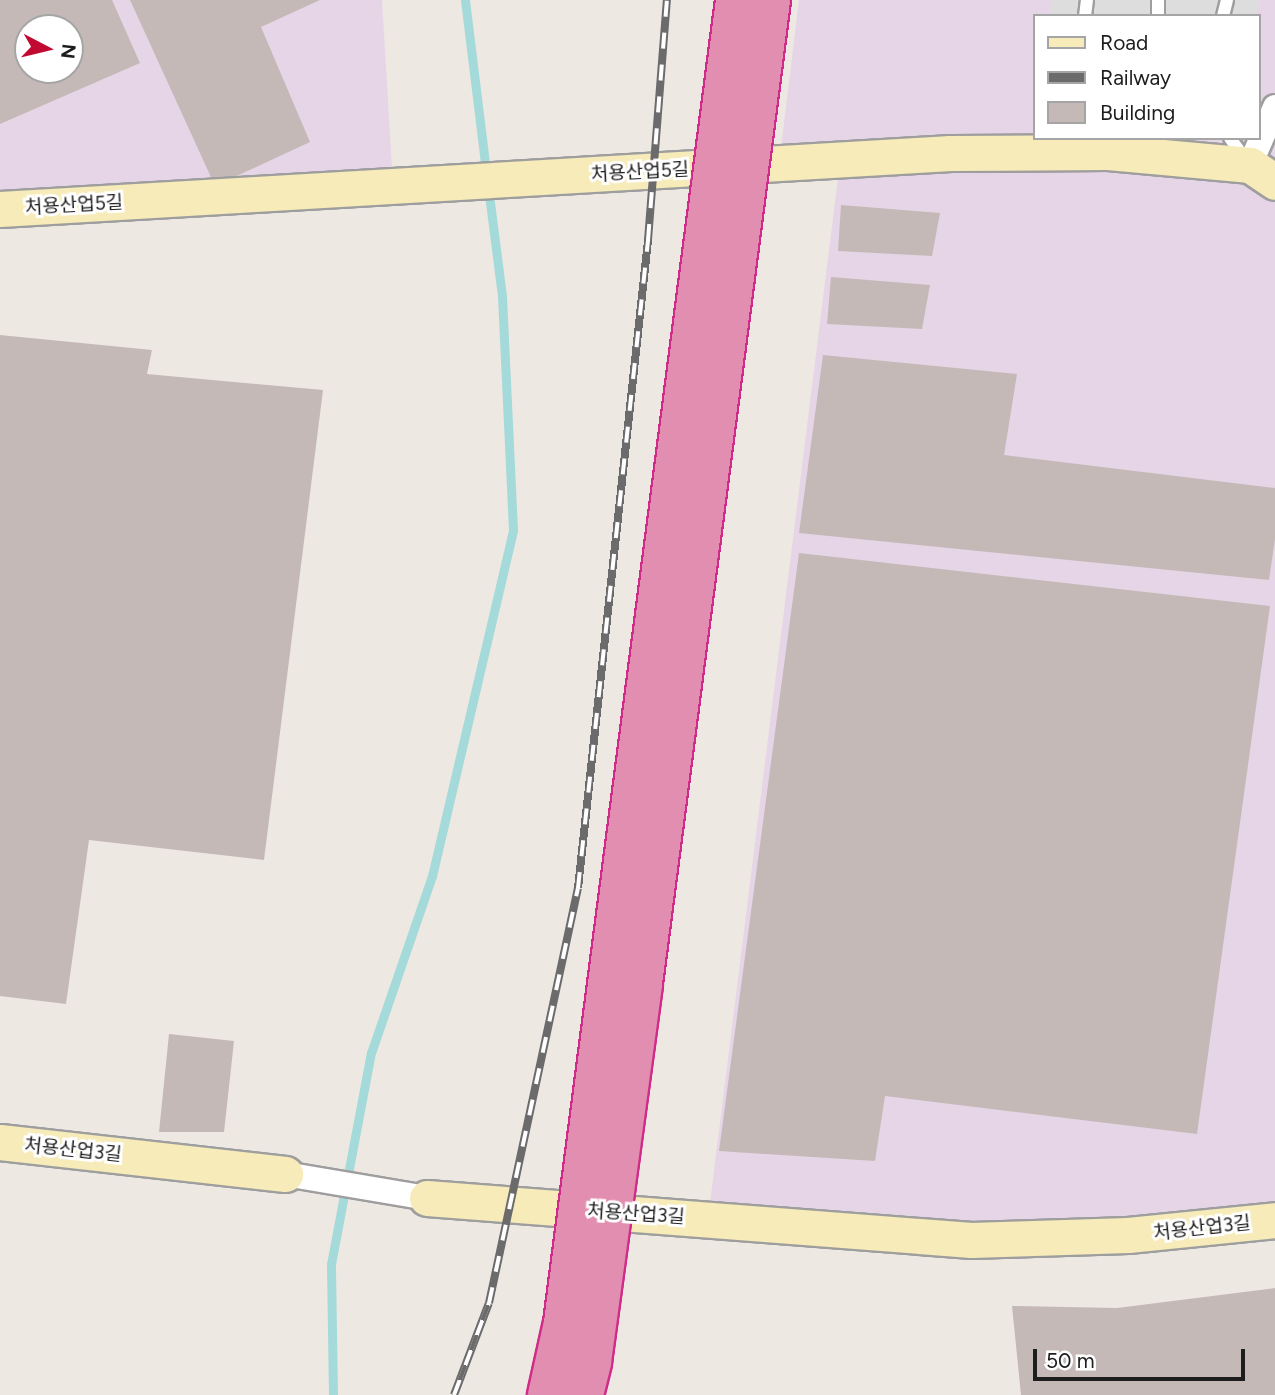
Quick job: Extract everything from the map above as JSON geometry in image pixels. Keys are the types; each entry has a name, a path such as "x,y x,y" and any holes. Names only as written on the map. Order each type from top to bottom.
{"highway":[{"path":"547,1395 564,1323 735,0"},
{"path":"584,1395 592,1362 643,984 771,0"}],"street":[{"path":"1252,162 1275,107"},
{"name":"처용산업5길","path":"0,209 950,153 1108,152 1252,162"},
{"name":"처용산업3길","path":"0,1142 285,1174 427,1198 971,1240 1128,1235 1275,1220"}],"shaded area":[{"path":"0,0 382,0 393,186 0,209"},
{"path":"799,0 1275,0 1275,1219 1044,1238 708,1219 840,162 779,164"},
{"path":"1052,0 1260,0 1256,14 1050,14"}],"building":[{"path":"0,0 112,0 140,63 0,124"},
{"path":"130,0 320,0 261,27 310,142 215,186"},
{"path":"841,205 940,213 932,256 838,251"},
{"path":"831,277 930,285 922,329 827,324"},
{"path":"0,335 152,350 147,374 323,390 264,860 89,840 66,1004 0,996"},
{"path":"823,355 1017,374 1004,455 1275,488 1275,539 1269,580 799,533"},
{"path":"799,553 1270,606 1197,1134 885,1096 875,1161 719,1151"},
{"path":"169,1034 234,1041 224,1132 159,1132"},
{"path":"1275,1288 1275,1395 1021,1395 1012,1306 1117,1308"}],"waterway":[{"path":"465,0 486,172"},
{"path":"333,1395 331,1264 371,1053 432,876 513,530 502,296 488,186"}],"railway":[{"path":"454,1395 489,1303 578,888 648,240 667,0"}]}
